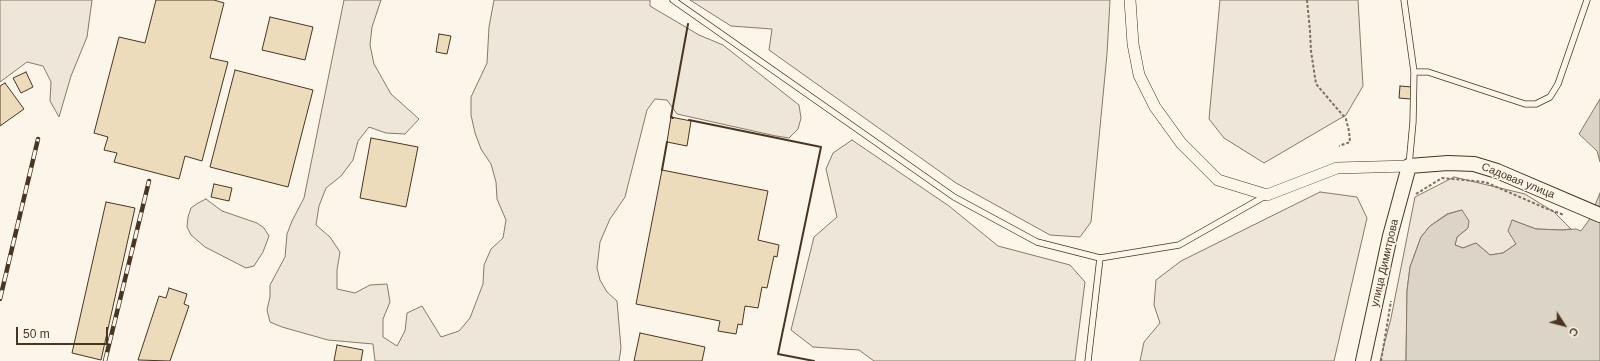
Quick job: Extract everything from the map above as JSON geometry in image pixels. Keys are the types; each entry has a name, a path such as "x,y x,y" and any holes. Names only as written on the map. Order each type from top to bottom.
{"street":[{"path":"1130,0 1133,44 1139,75 1155,107 1181,143 1218,180 1267,195 1337,168 1409,166"},
{"name":"Садовая улица","path":"1409,166 1448,163 1474,164 1497,171 1600,215"},
{"name":"улица Димитрова","path":"1363,361 1390,236 1409,166"}],"lane":[{"path":"673,0 954,197 1037,242 1100,258 1179,245 1267,195"},
{"path":"1404,0 1414,72 1413,122 1409,166"},
{"path":"1414,72 1428,72 1526,104 1536,104 1550,97 1558,84 1587,0"},
{"path":"1088,361 1100,258"}],"path":[{"path":"1307,0 1311,51 1316,84 1346,119 1349,131 1350,142 1339,146"},
{"path":"1414,198 1416,192 1442,178 1485,182 1565,215"},
{"path":"1380,361 1391,299"}],"shaded area":[{"path":"0,0 92,0 87,37 71,76 59,117 50,101 51,82 43,66 27,62 0,82"},
{"path":"344,0 381,0 372,27 370,45 374,64 391,94 419,119 405,134 386,133 369,127 358,141 353,160 341,176 326,188 319,206 316,225 330,237 340,252 337,270 337,289 355,293 370,285 387,284 390,302 383,319 383,337 397,346 405,331 407,313 422,306 441,337 459,331 470,318 483,284 484,265 491,249 503,238 506,220 497,199 496,182 491,164 481,149 475,133 471,115 471,97 487,63 489,27 494,0 650,0 650,6 699,35 723,45 799,105 801,118 798,129 789,138 677,114 667,100 655,99 647,110 625,197 610,219 600,242 597,268 600,280 607,292 617,301 621,348 619,361 375,361 373,344 328,340 282,327 270,322 267,310 270,297 270,285 285,257 287,234 304,198"},
{"path":"690,0 1110,0 1107,54 1091,222 1080,237 1050,235 956,183 769,50 772,29 731,26"},
{"path":"1220,0 1358,0 1363,86 1346,115 1264,163 1224,138 1209,119"},
{"path":"1600,99 1600,162 1597,151 1579,134"},
{"path":"852,140 949,206 998,246 1070,265 1085,282 1075,361 874,361 859,350 813,347 791,330 814,237 837,217 826,169 833,153"},
{"path":"1454,177 1525,194 1554,212 1571,229 1536,229 1512,220 1516,244 1503,253 1490,255 1476,243 1463,248 1455,245 1457,237 1468,228 1462,210 1447,214 1430,226 1421,237 1410,267 1407,291 1406,361 1380,361 1391,318 1415,197"},
{"path":"1320,192 1357,197 1367,218 1334,361 1140,361 1144,342 1160,323 1154,305 1156,280 1181,261"},
{"path":"1600,193 1600,361 1406,361 1407,291 1410,267 1421,237 1430,226 1448,214 1462,210 1469,221 1468,228 1457,237 1455,245 1463,248 1476,243 1490,255 1503,253 1516,244 1508,231 1512,220 1536,229 1576,229 1581,231 1589,220"},
{"path":"206,199 222,211 257,223 264,228 269,236 263,252 254,266 246,268 205,247 191,235 187,227 191,208"}],"building":[{"path":"156,0 214,0 224,3 210,58 228,62 202,161 185,156 179,179 114,162 117,153 104,150 108,137 94,133 119,37 145,43"},
{"path":"270,17 313,27 305,60 262,50"},
{"path":"439,34 451,36 447,54 436,52"},
{"path":"235,70 313,90 288,187 210,167"},
{"path":"26,72 33,87 21,93 13,78"},
{"path":"5,83 24,109 0,126 0,86"},
{"path":"1400,86 1412,87 1411,99 1399,98"},
{"path":"671,117 691,121 687,146 667,142"},
{"path":"371,138 418,147 406,207 360,198"},
{"path":"662,170 768,191 758,240 779,245 777,257 774,256 767,288 762,287 758,308 745,306 742,325 738,324 736,334 718,331 720,321 636,304"},
{"path":"214,184 232,188 229,201 211,197"},
{"path":"106,202 135,208 101,360 72,353"},
{"path":"169,288 187,294 184,304 189,306 170,361 138,360 159,296 166,298"},
{"path":"640,333 705,347 702,361 634,361"},
{"path":"337,345 363,350 361,361 334,361"}],"railway":[{"path":"0,299 38,139"},
{"path":"105,361 149,181"}],"wall":[{"path":"673,118 671,117 688,24"},
{"path":"689,120 821,147 778,354 814,361"},
{"path":"662,170 667,142"}]}
